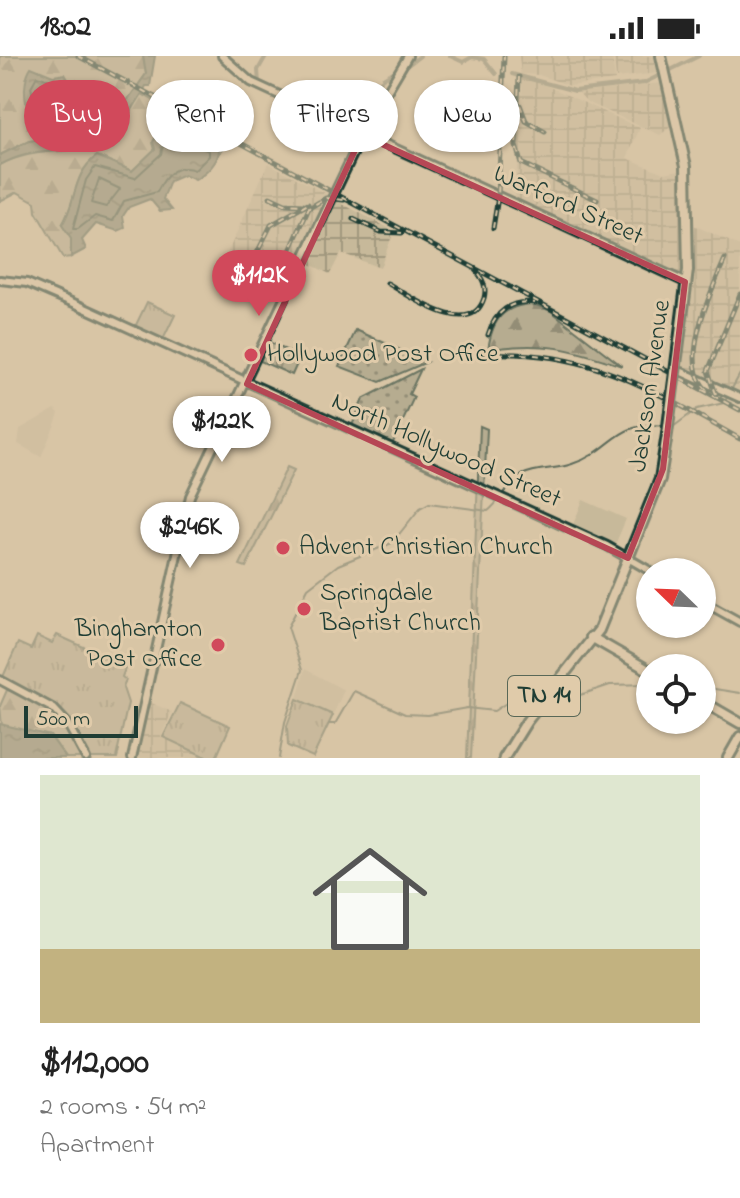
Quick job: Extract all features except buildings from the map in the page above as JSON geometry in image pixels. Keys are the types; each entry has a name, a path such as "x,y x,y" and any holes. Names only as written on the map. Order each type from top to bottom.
{"main road":[{"name":"Warford Street","path":"222,56 251,82 270,91"},
{"path":"394,80 408,56"},
{"name":"Jackson Avenue","path":"502,758 517,730 595,635 660,479 685,282 686,166 660,57"},
{"name":"Warford Street","path":"398,151 685,282"},
{"path":"132,758 190,496 354,152"},
{"name":"North Hollywood Street","path":"0,280 35,286 495,495 636,563"},
{"path":"683,304 673,362 682,372 734,395"},
{"path":"716,609 740,622"},
{"path":"595,635 636,662"},
{"path":"0,680 54,709 67,723 86,758"},
{"path":"716,709 740,723"},
{"path":"730,758 740,737"},
{"path":"730,758 740,744"}],"highlighted area":[{"path":"362,135 685,282 663,469 628,558 247,384"}],"shaded area":[{"path":"519,56 612,56 615,80 570,86 539,75 521,74"},
{"path":"614,56 653,56 658,73 616,78"},
{"path":"522,79 534,80 640,128 627,158 664,173 680,170 681,277 515,202"},
{"path":"660,83 672,126 660,135 587,102 579,93"},
{"path":"268,163 329,195 284,292 222,265"},
{"path":"335,200 394,231 380,268 341,253 330,274 304,261"},
{"path":"689,223 740,246 740,396 681,368 689,284"},
{"path":"55,409 59,413 41,457 18,444 20,429"},
{"path":"583,500 626,519 615,545 572,527"},
{"path":"305,669 344,690 333,715 297,698"},
{"path":"147,701 172,712 161,737 208,758 134,758"}],"green space":[{"path":"0,56 143,56 146,74 130,97 130,80 24,80 24,143 0,155"},
{"path":"142,94 146,96 146,152 152,152 132,171 97,156 89,163 79,179 62,225 71,238 71,257 63,258 36,212 35,202 17,192 0,201 0,165 45,152 130,152 130,114"},
{"path":"147,302 175,315 162,342 134,329"},
{"path":"534,304 551,311 622,366 588,355 540,346 488,350 493,330 501,316 514,307"},
{"path":"356,330 427,362 380,382 339,366"},
{"path":"267,341 300,357 292,375 258,360"},
{"path":"421,369 409,394 414,397 391,447 351,428 363,399"},
{"path":"480,426 487,429 471,758 467,758"},
{"path":"287,467 294,470 246,567 240,565"},
{"path":"57,635 126,666 122,677 126,680 123,688 128,703 116,758 88,758 54,709 2,679 18,643 31,649 37,636 52,643"},
{"path":"7,690 114,716 111,743 119,750 117,758 66,758 50,736 2,726 0,706"},
{"path":"297,699 333,715 313,757 288,746 287,726"},
{"path":"180,703 230,726 216,758 208,758 163,737"}],"water":[{"path":"143,56 155,56 151,80 146,80 146,86 130,112 130,97 146,74"},
{"path":"31,67 53,76 65,74 68,80 26,80"},
{"path":"24,143 24,152 47,152 23,155 0,165 0,155"},
{"path":"152,152 218,152 211,167 195,180 184,175 170,181 163,199 172,210 160,211 150,199 129,207 123,216 125,228 118,231 96,224 82,240 86,249 71,257 71,239 62,225 83,171 97,156 132,171"},
{"path":"0,724 50,736 66,758 0,758"}],"waterway":[{"path":"259,84 258,70 266,56"},
{"path":"408,65 420,56"},
{"path":"450,56 463,62 472,57 484,59 496,74"},
{"path":"512,74 575,91 644,83 699,56"},
{"path":"383,78 395,71"},
{"path":"673,427 697,409 724,403 740,374"},
{"path":"279,758 285,722 302,670 288,627 308,588 338,565 392,543 420,508 429,503 488,511 522,475 566,466 586,458 635,427 666,426"},
{"path":"555,693 568,699 610,685 636,684"},
{"path":"716,689 740,693"},
{"path":"329,724 335,724 354,691 405,714 428,715 467,708 494,711 514,698"}],"railway":[{"path":"78,56 740,410"},
{"path":"493,228 498,197 504,56"},
{"path":"519,77 516,146 521,163 597,200"},
{"path":"520,105 526,121 545,132"},
{"path":"270,197 285,204 303,205"},
{"path":"278,278 309,208 326,198 344,200"},
{"path":"249,269 271,225 308,204"},
{"path":"353,219 381,232 402,233"},
{"path":"707,390 699,378 695,363 696,345 705,307 725,259"},
{"path":"387,283 439,311 466,315 477,310 484,298 483,282 475,270"},
{"path":"716,394 708,371 740,294"},
{"path":"488,335 505,309 519,303 535,303"},
{"path":"462,356 541,356 575,362 640,385 740,439"}],"place":[{"name":"Hollywood Post Office","path":"251,355"},
{"name":"Advent Christian Church","path":"283,548"},
{"name":"Springdale Baptist Church","path":"304,609"},
{"name":"Binghamton Post Office","path":"218,645"}]}
